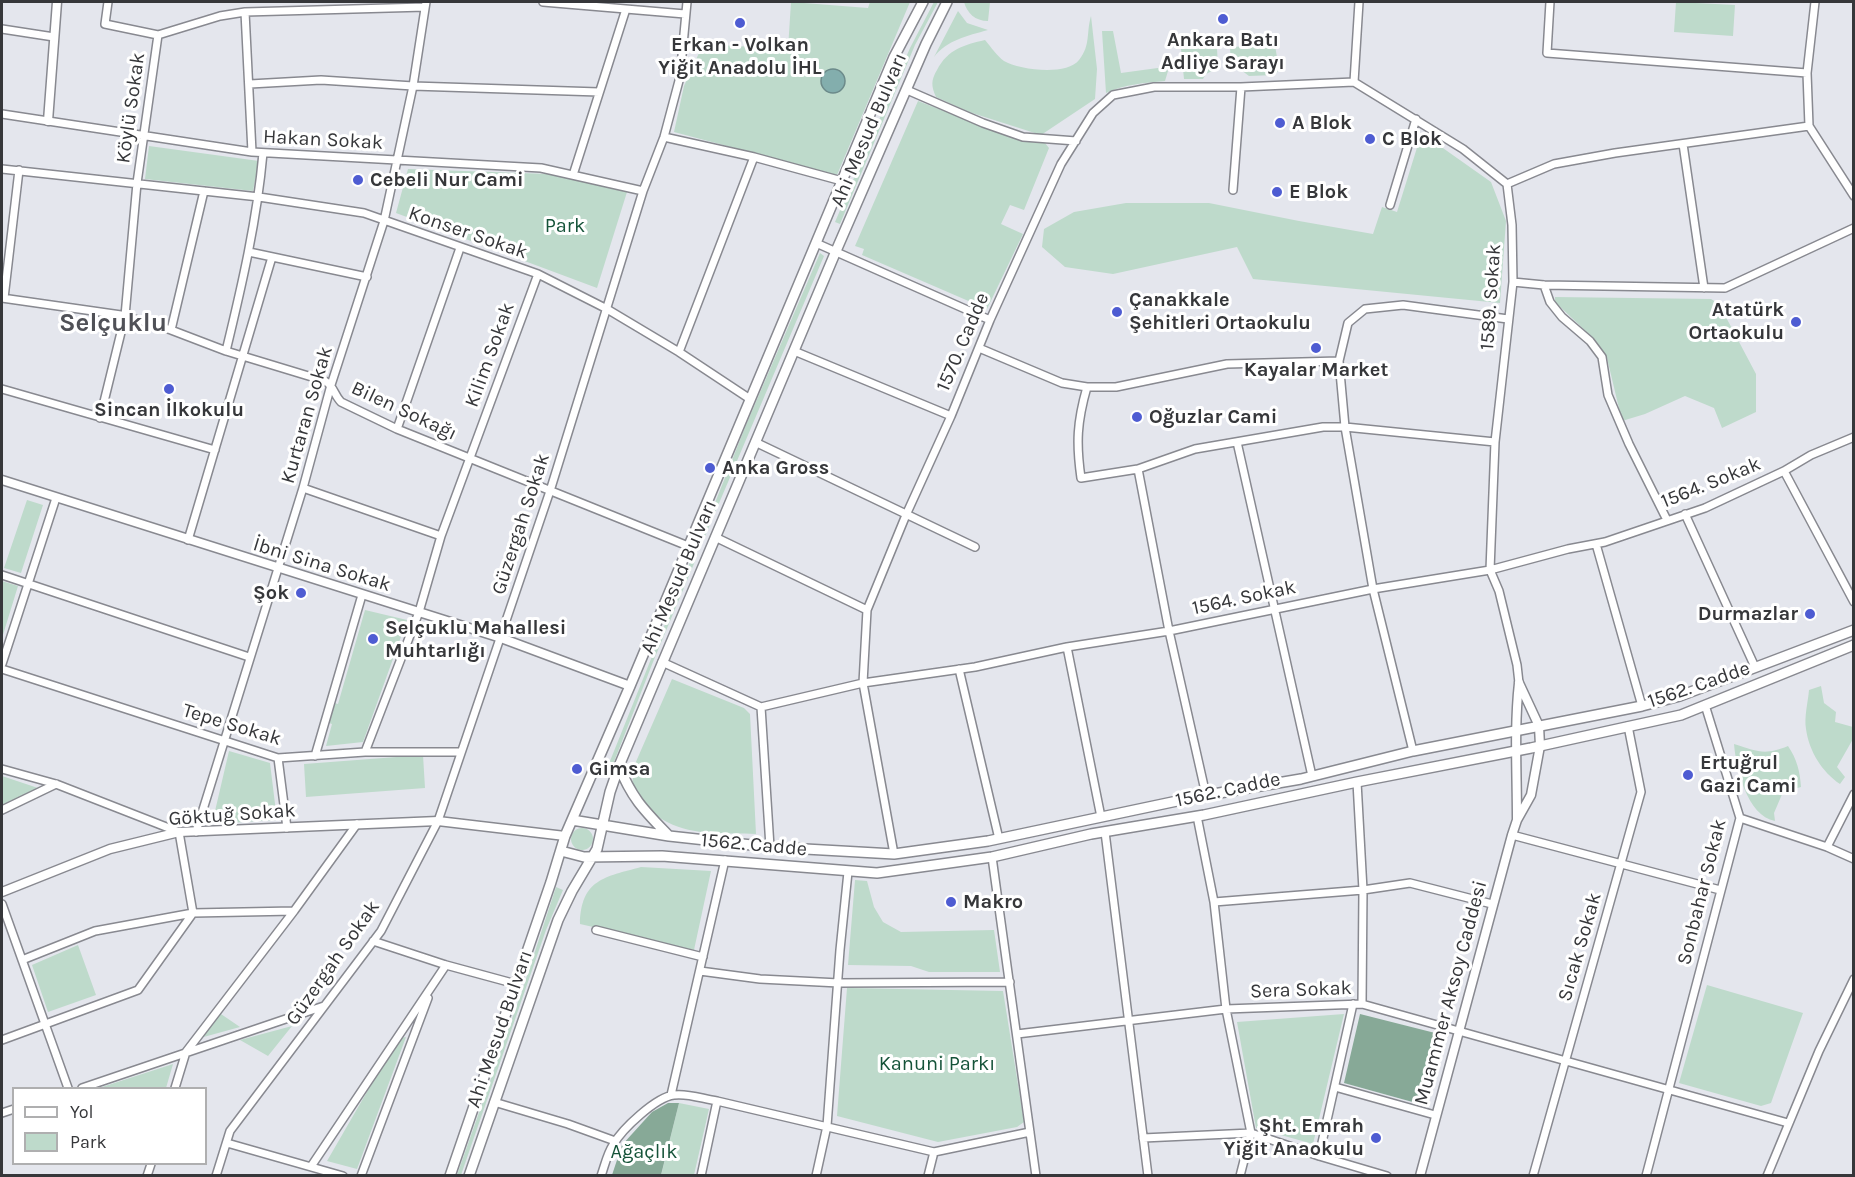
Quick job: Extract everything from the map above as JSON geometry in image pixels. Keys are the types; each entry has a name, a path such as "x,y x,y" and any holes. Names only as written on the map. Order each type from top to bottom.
{"main road":[{"name":"Ahi Mesud Bulvarı","path":"450,1176 565,836 894,57 923,2"},
{"name":"Ahi Mesud Bulvarı","path":"469,1176 558,920 600,842 610,792 619,766 836,251 926,44 947,2"},
{"name":"1562. Cadde","path":"572,820 669,836 770,847 894,854 999,838 1206,795 1312,776 1413,751 1642,706 1680,696 1854,630"},
{"name":"1562. Cadde","path":"561,851 574,856 662,856 877,873 992,856 1516,751 1681,715 1854,645"},
{"path":"619,766 633,796 669,836"}],"street":[{"path":"48,121 57,2"},
{"path":"108,2 105,24 158,35"},
{"path":"543,2 686,14"},
{"name":"Güzergah Sokak","path":"216,1176 230,1131 381,931 438,821 550,491 643,191 664,137 680,77 687,2"},
{"path":"1359,2 1354,82 1463,149 1507,184 1554,164 1615,153 1809,126"},
{"path":"1550,2 1547,53 1806,73"},
{"path":"1815,2 1806,73 1809,126 1854,196"},
{"name":"Köylü Sokak","path":"100,418 125,316 137,183 158,35 220,15 245,12 426,4"},
{"name":"Kurtaran Sokak","path":"196,832 249,657 279,568 331,385 384,221 413,86 426,4"},
{"path":"573,175 626,9"},
{"path":"245,12 252,152"},
{"path":"2,29 54,37"},
{"path":"250,84 321,80 413,86 599,92"},
{"name":"1570. Cadde","path":"894,854 862,683 867,610 990,320 1061,164 1093,113 1113,95 1154,87 1241,87 1354,82"},
{"path":"1233,190 1241,87"},
{"path":"907,90 983,123 1023,137 1076,141"},
{"name":"Hakan Sokak","path":"2,114 252,152 541,168 643,191"},
{"path":"1390,205 1416,119"},
{"path":"664,137 753,157 842,181"},
{"path":"1683,144 1704,288"},
{"path":"226,351 249,252 259,196 263,153"},
{"path":"679,352 753,157"},
{"name":"Konser Sokak","path":"2,169 259,196 364,213 538,274 607,309 679,352 750,399"},
{"path":"3,298 19,170"},
{"name":"1589. Sokak","path":"1490,570 1495,442 1513,282 1512,225 1507,184"},
{"path":"171,330 204,191"},
{"path":"1513,282 1544,285 1725,288 1854,228"},
{"path":"816,243 990,320"},
{"path":"397,429 460,248"},
{"path":"249,252 367,277"},
{"path":"188,540 272,257"},
{"name":"Kilim Sokak","path":"365,752 419,612 441,536 538,274"},
{"path":"1544,285 1550,302 1562,317 1590,341 1602,357 1608,395 1629,444 1667,520"},
{"name":"Bilen Sokağı","path":"3,298 125,316 171,330 243,357 326,381 341,402 397,429 688,546"},
{"path":"1413,751 1373,589 1345,427 1339,361 1348,323 1365,309 1403,305 1508,319"},
{"path":"979,348 1062,382 1087,387 1116,387 1227,364 1339,361"},
{"path":"794,351 951,416"},
{"path":"1087,387 1079,413 1077,447 1082,478 1138,469 1195,449 1323,427 1345,427 1495,442"},
{"path":"2,389 215,450"},
{"name":"1564. Sokak","path":"761,707 862,683 959,669 1067,647 1168,631 1373,589 1490,570 1596,544 1739,493 1811,455 1854,437"},
{"path":"755,442 975,547"},
{"path":"1238,442 1312,776"},
{"path":"1138,469 1168,631 1206,795"},
{"path":"1784,471 1854,602"},
{"name":"İbni Sina Sokak","path":"2,480 501,638 630,686"},
{"path":"303,488 441,536"},
{"path":"2,664 56,498"},
{"path":"1685,514 1755,667"},
{"path":"715,537 867,610"},
{"path":"1596,544 1642,706"},
{"path":"1490,570 1499,591 1517,665 1519,683 1515,731 1517,820"},
{"path":"2,575 249,657"},
{"path":"315,756 362,595"},
{"path":"1067,647 1101,817"},
{"path":"662,662 761,707 770,847"},
{"name":"Tepe Sokak","path":"2,669 278,758 365,752 461,752"},
{"path":"959,669 999,838"},
{"path":"1517,820 1531,795 1540,746 1539,726 1519,683"},
{"name":"Sonbahar Sokak","path":"1646,1176 1740,818 1705,705"},
{"name":"Sıcak Sokak","path":"1533,1176 1641,792 1628,726"},
{"path":"278,758 287,828"},
{"path":"2,769 56,784 179,832 193,913 138,990 2,1040"},
{"path":"1357,782 1363,890 1362,1004"},
{"path":"2,810 56,784"},
{"path":"1827,847 1854,794"},
{"path":"1197,816 1214,902 1226,1009 1251,1133 1240,1176"},
{"path":"1740,818 1827,847 1854,859"},
{"name":"Muammer Aksoy Caddesi","path":"1420,1176 1492,904 1517,820"},
{"name":"Göktuğ Sokak","path":"2,892 110,849 179,832 438,821 565,836"},
{"path":"176,1087 186,1052 294,911 357,824"},
{"path":"1106,832 1148,1176"},
{"path":"1512,835 1720,890"},
{"path":"992,856 1036,1176"},
{"path":"671,1095 724,860"},
{"path":"816,1176 827,1126 848,872"},
{"path":"1214,902 1363,890 1410,883 1492,904"},
{"path":"2,904 67,1087"},
{"path":"22,960 95,931 193,913 294,911"},
{"path":"596,930 703,957"},
{"path":"374,941 446,965 516,984"},
{"path":"312,1165 446,965"},
{"path":"700,971 760,979 838,983 1010,982"},
{"path":"1767,1176 1818,1051 1854,979"},
{"path":"362,1176 432,988"},
{"path":"1319,1156 1353,1004"},
{"name":"Sera Sokak","path":"1017,1034 1226,1009 1362,1004 1788,1123"},
{"path":"88,1087 324,1006"},
{"path":"1335,1087 1435,1115"},
{"path":"601,1176 615,1141 650,1106 671,1095 717,1101 934,1152 1030,1132"},
{"path":"701,1176 717,1101"},
{"path":"494,1102 615,1141"},
{"path":"1143,1138 1251,1133 1387,1176"},
{"path":"227,1143 312,1165 343,1176"},
{"path":"928,1176 934,1152"}],"green space":[{"path":"791,2 868,8 870,2 910,2 837,175 674,132 684,86 703,44 788,49"},
{"path":"934,2 938,2 915,45 840,224 835,222 910,48"},
{"path":"964,2 990,2 988,21 972,16"},
{"path":"1676,2 1735,5 1733,36 1674,32"},
{"path":"958,11 967,23 988,30 945,46 934,57"},
{"path":"1091,16 1097,69 1095,99 1041,135 969,112 936,97 933,80 946,57 963,46 985,40 1004,61 1020,67 1054,70 1073,65 1083,54 1087,44"},
{"path":"1102,31 1113,31 1121,73 1165,67 1168,71 1165,81 1142,83 1106,93"},
{"path":"1275,45 1279,70 1275,75 1249,76 1231,67 1230,47"},
{"path":"1217,48 1218,68 1206,74 1203,79 1184,79 1181,49"},
{"path":"918,101 1017,139 1045,143 1049,148 1024,210 1010,205 1001,224 1023,234 987,309 862,255 864,249 855,246"},
{"path":"1420,138 1440,146 1491,182 1506,221 1500,303 1253,279 1237,247 1113,274 1065,267 1042,247 1044,229 1074,212 1126,203 1209,203 1373,234 1382,207 1397,212"},
{"path":"149,146 259,161 253,191 145,179"},
{"name":"Park","path":"408,169 548,174 627,192 597,288 396,213"},
{"path":"820,253 824,256 700,548 697,548 746,425"},
{"path":"1555,297 1711,299 1719,304 1756,374 1756,412 1722,428 1714,408 1685,396 1645,414 1622,421 1607,358 1594,339 1555,302"},
{"path":"27,500 43,505 21,573 4,568"},
{"path":"694,552 698,554 610,772 606,771"},
{"path":"2,581 18,586 2,638"},
{"path":"365,610 407,620 363,742 326,746 332,724 329,723 334,703 338,704"},
{"path":"672,679 744,708 750,714 756,834 688,830 667,822 652,811 632,784 635,764"},
{"path":"1821,686 1824,703 1836,712 1835,722 1853,727 1853,739 1837,767 1845,777 1840,784 1822,767 1813,753 1806,729 1809,690"},
{"path":"1734,744 1766,752 1788,746 1791,751 1798,766 1801,787 1783,792 1774,813 1775,821 1765,817 1750,801 1740,778"},
{"path":"229,751 270,763 277,820 212,824"},
{"path":"423,755 425,788 306,797 304,764"},
{"path":"2,776 38,788 2,805"},
{"path":"582,828 592,835 593,839 586,849 582,850 572,843 571,839 578,829"},
{"path":"641,867 711,871 694,950 580,924 581,909 585,898 597,882"},
{"path":"855,880 867,881 874,907 883,922 901,932 994,930 1000,972 929,972 911,966 848,965"},
{"path":"556,887 563,890 546,930 461,1175 457,1175 525,982"},
{"path":"78,945 96,995 48,1012 32,965"},
{"path":"1707,985 1803,1013 1771,1103 1761,1106 1679,1083"},
{"name":"Kanuni Parkı","path":"847,988 1003,991 1024,1122 1017,1127 938,1142 837,1116"},
{"path":"218,1012 240,1027 200,1038"},
{"path":"1344,1014 1313,1144 1256,1128 1237,1022"},
{"path":"1360,1014 1443,1035 1427,1106 1344,1083"},
{"path":"292,1026 268,1056 240,1040"},
{"path":"406,1037 357,1169 327,1161 379,1071 401,1038"},
{"path":"173,1064 166,1087 102,1087"},
{"name":"Ağaçlık","path":"668,1103 679,1103 661,1175 612,1175 622,1145 652,1112"},
{"path":"679,1103 709,1109 694,1175 661,1176"}],"shaded area":[{"path":"833,69 838,70 844,76 844,86 838,92 833,93 828,92 822,86 821,81 822,76 828,70"}],"place":[{"name":"Ankara Batı Adliye Sarayı","path":"1223,19"},
{"name":"Erkan - Volkan Yiğit Anadolu İHL","path":"740,23"},
{"name":"A Blok","path":"1280,123"},
{"name":"C Blok","path":"1370,139"},
{"name":"Cebeli Nur Cami","path":"358,180"},
{"name":"E Blok","path":"1277,192"},
{"name":"Çanakkale Şehitleri Ortaokulu","path":"1117,312"},
{"name":"Atatürk Ortaokulu","path":"1796,322"},
{"name":"Kayalar Market","path":"1316,348"},
{"name":"Sincan İlkokulu","path":"169,389"},
{"name":"Oğuzlar Cami","path":"1137,417"},
{"name":"Anka Gross","path":"710,468"},
{"name":"Şok","path":"301,593"},
{"name":"Durmazlar","path":"1810,614"},
{"name":"Selçuklu Mahallesi Muhtarlığı","path":"373,639"},
{"name":"Gimsa","path":"577,769"},
{"name":"Ertuğrul Gazi Cami","path":"1688,775"},
{"name":"Makro","path":"951,902"},
{"name":"Şht. Emrah Yiğit Anaokulu","path":"1376,1138"}],"district":[{"name":"Selçuklu","path":"113,324"}]}
